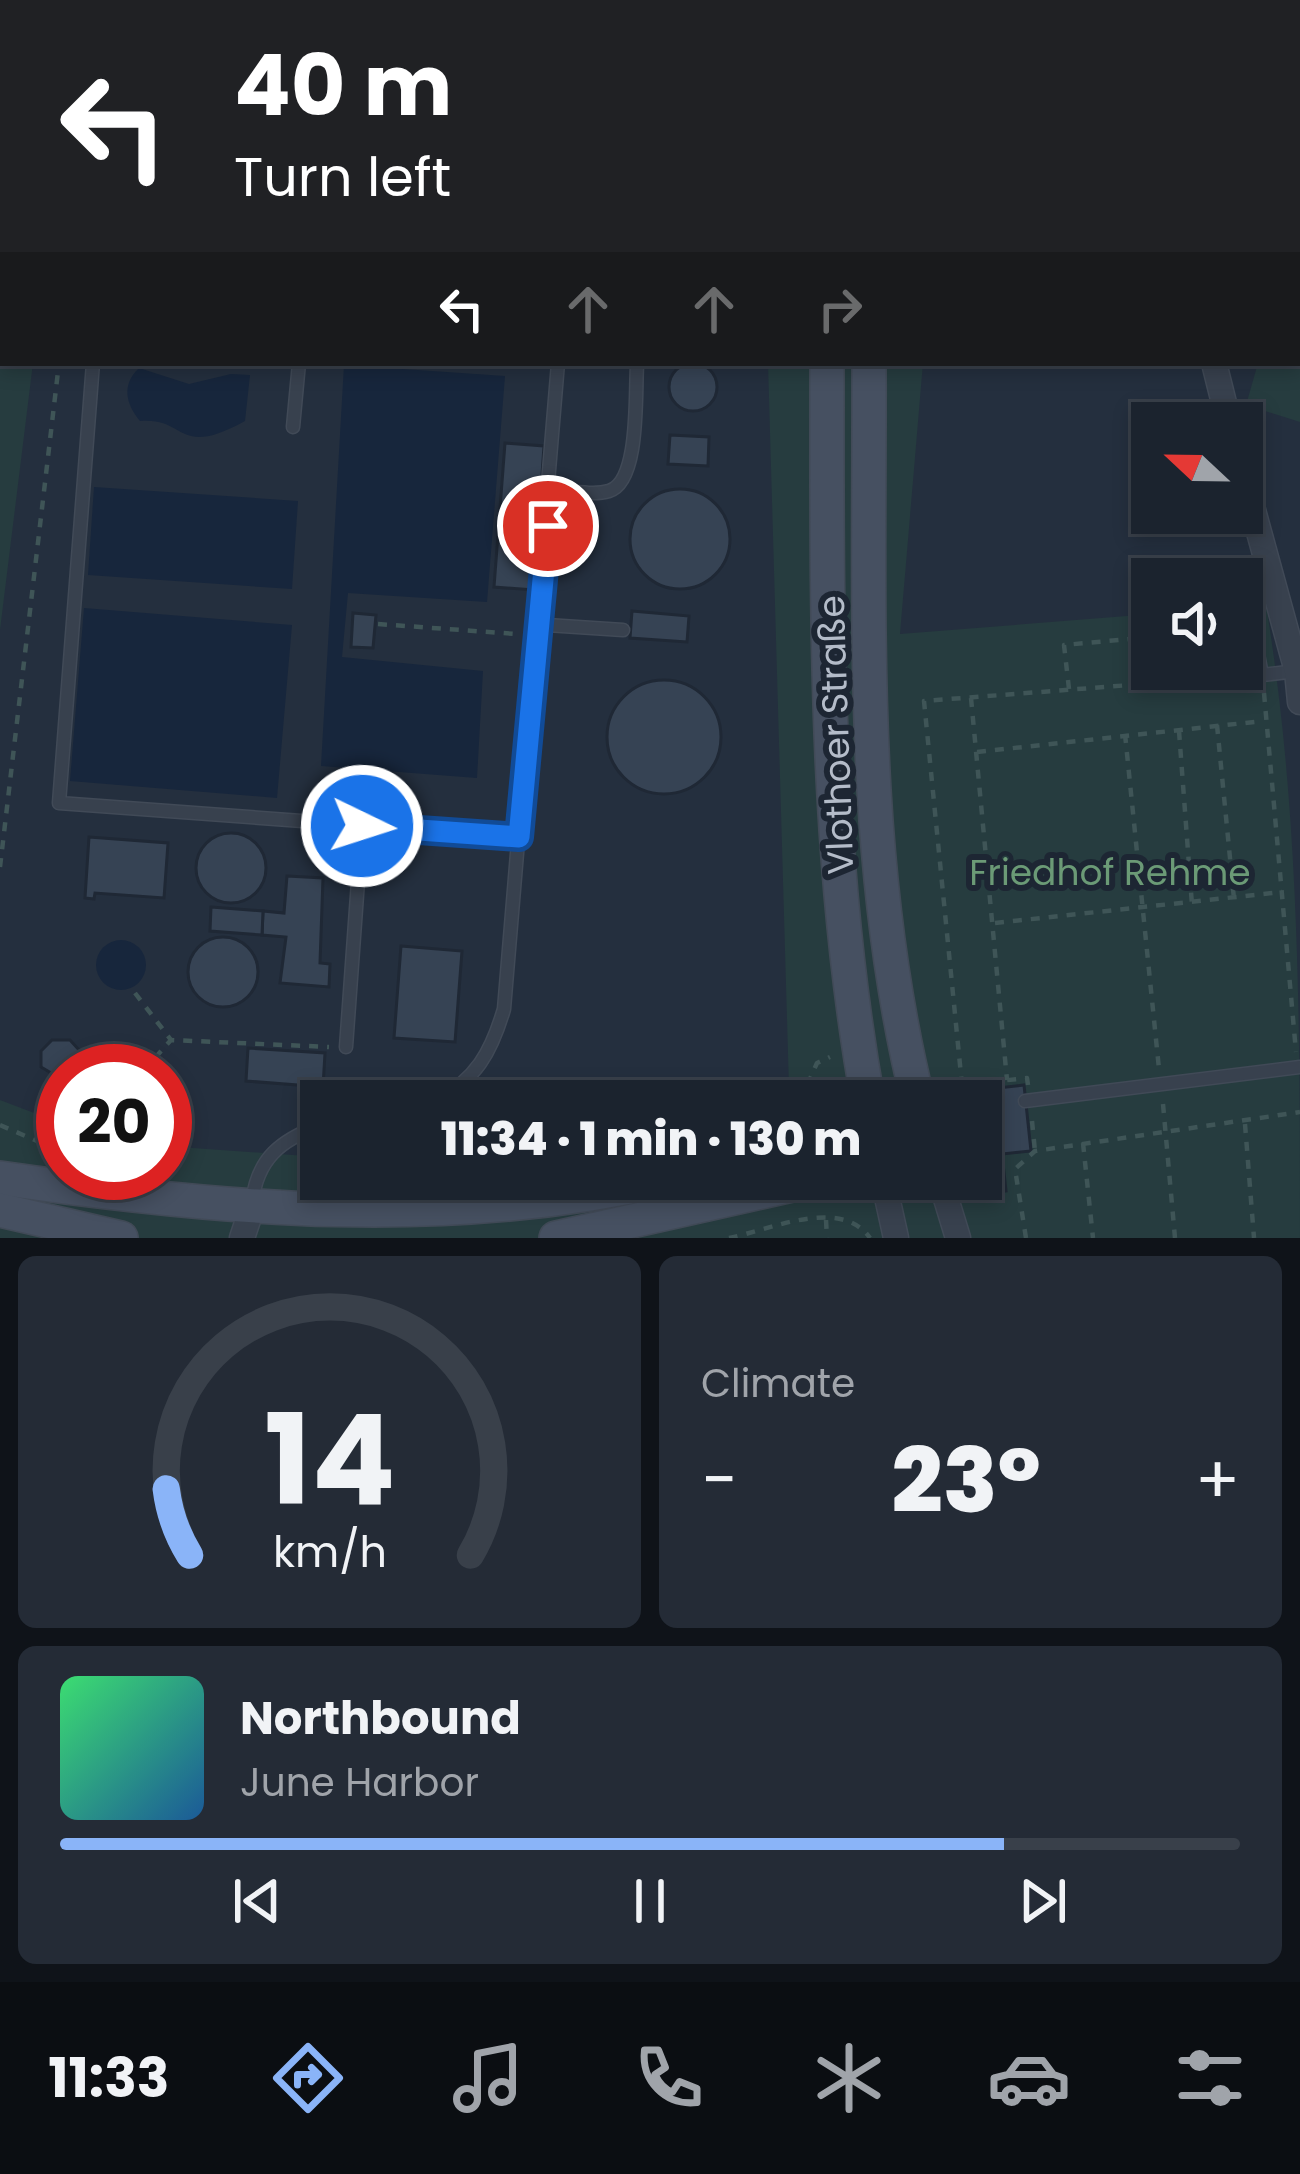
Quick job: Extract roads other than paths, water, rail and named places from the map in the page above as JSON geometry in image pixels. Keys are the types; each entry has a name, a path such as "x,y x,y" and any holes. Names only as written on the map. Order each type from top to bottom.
{"main road":[{"name":"Vlothoer Straße","path":"826,366 836,848 849,998 864,1080"},
{"name":"Vlothoer Straße","path":"869,366 870,772 887,952 914,1080"},
{"path":"0,1178 250,1228 534,1200"},
{"path":"556,1238 725,1200"},
{"path":"0,1210 120,1238"}],"street":[{"path":"1215,366 1224,402"},
{"path":"1260,534 1297,671 1300,702"},
{"path":"888,1200 896,1238"},
{"path":"946,1200 958,1238"}],"lane":[{"path":"94,366 59,803 519,837"},
{"path":"293,427 299,366"},
{"path":"468,1080 496,1037 508,975 558,366"},
{"path":"551,489 607,492 621,484 630,468 637,366"},
{"path":"538,636 547,625 623,630"},
{"path":"1263,675 1297,671"},
{"path":"346,1047 362,826"},
{"path":"1027,1100 1299,1067"},
{"path":"250,1228 263,1162 300,1133"}],"water":[{"path":"344,366 505,376 487,602 348,593 342,657 483,671 477,778 321,766"},
{"path":"139,368 189,384 231,374 250,375 245,421 223,432 194,437 155,421 140,421 127,394"},
{"path":"94,487 298,501 292,589 88,575"},
{"path":"84,608 292,625 277,798 70,781"},
{"path":"121,940 139,947 146,965 139,983 121,990 103,983 96,965 103,947"}],"park label":[{"name":"Friedhof Rehme","path":"1110,872"}]}
